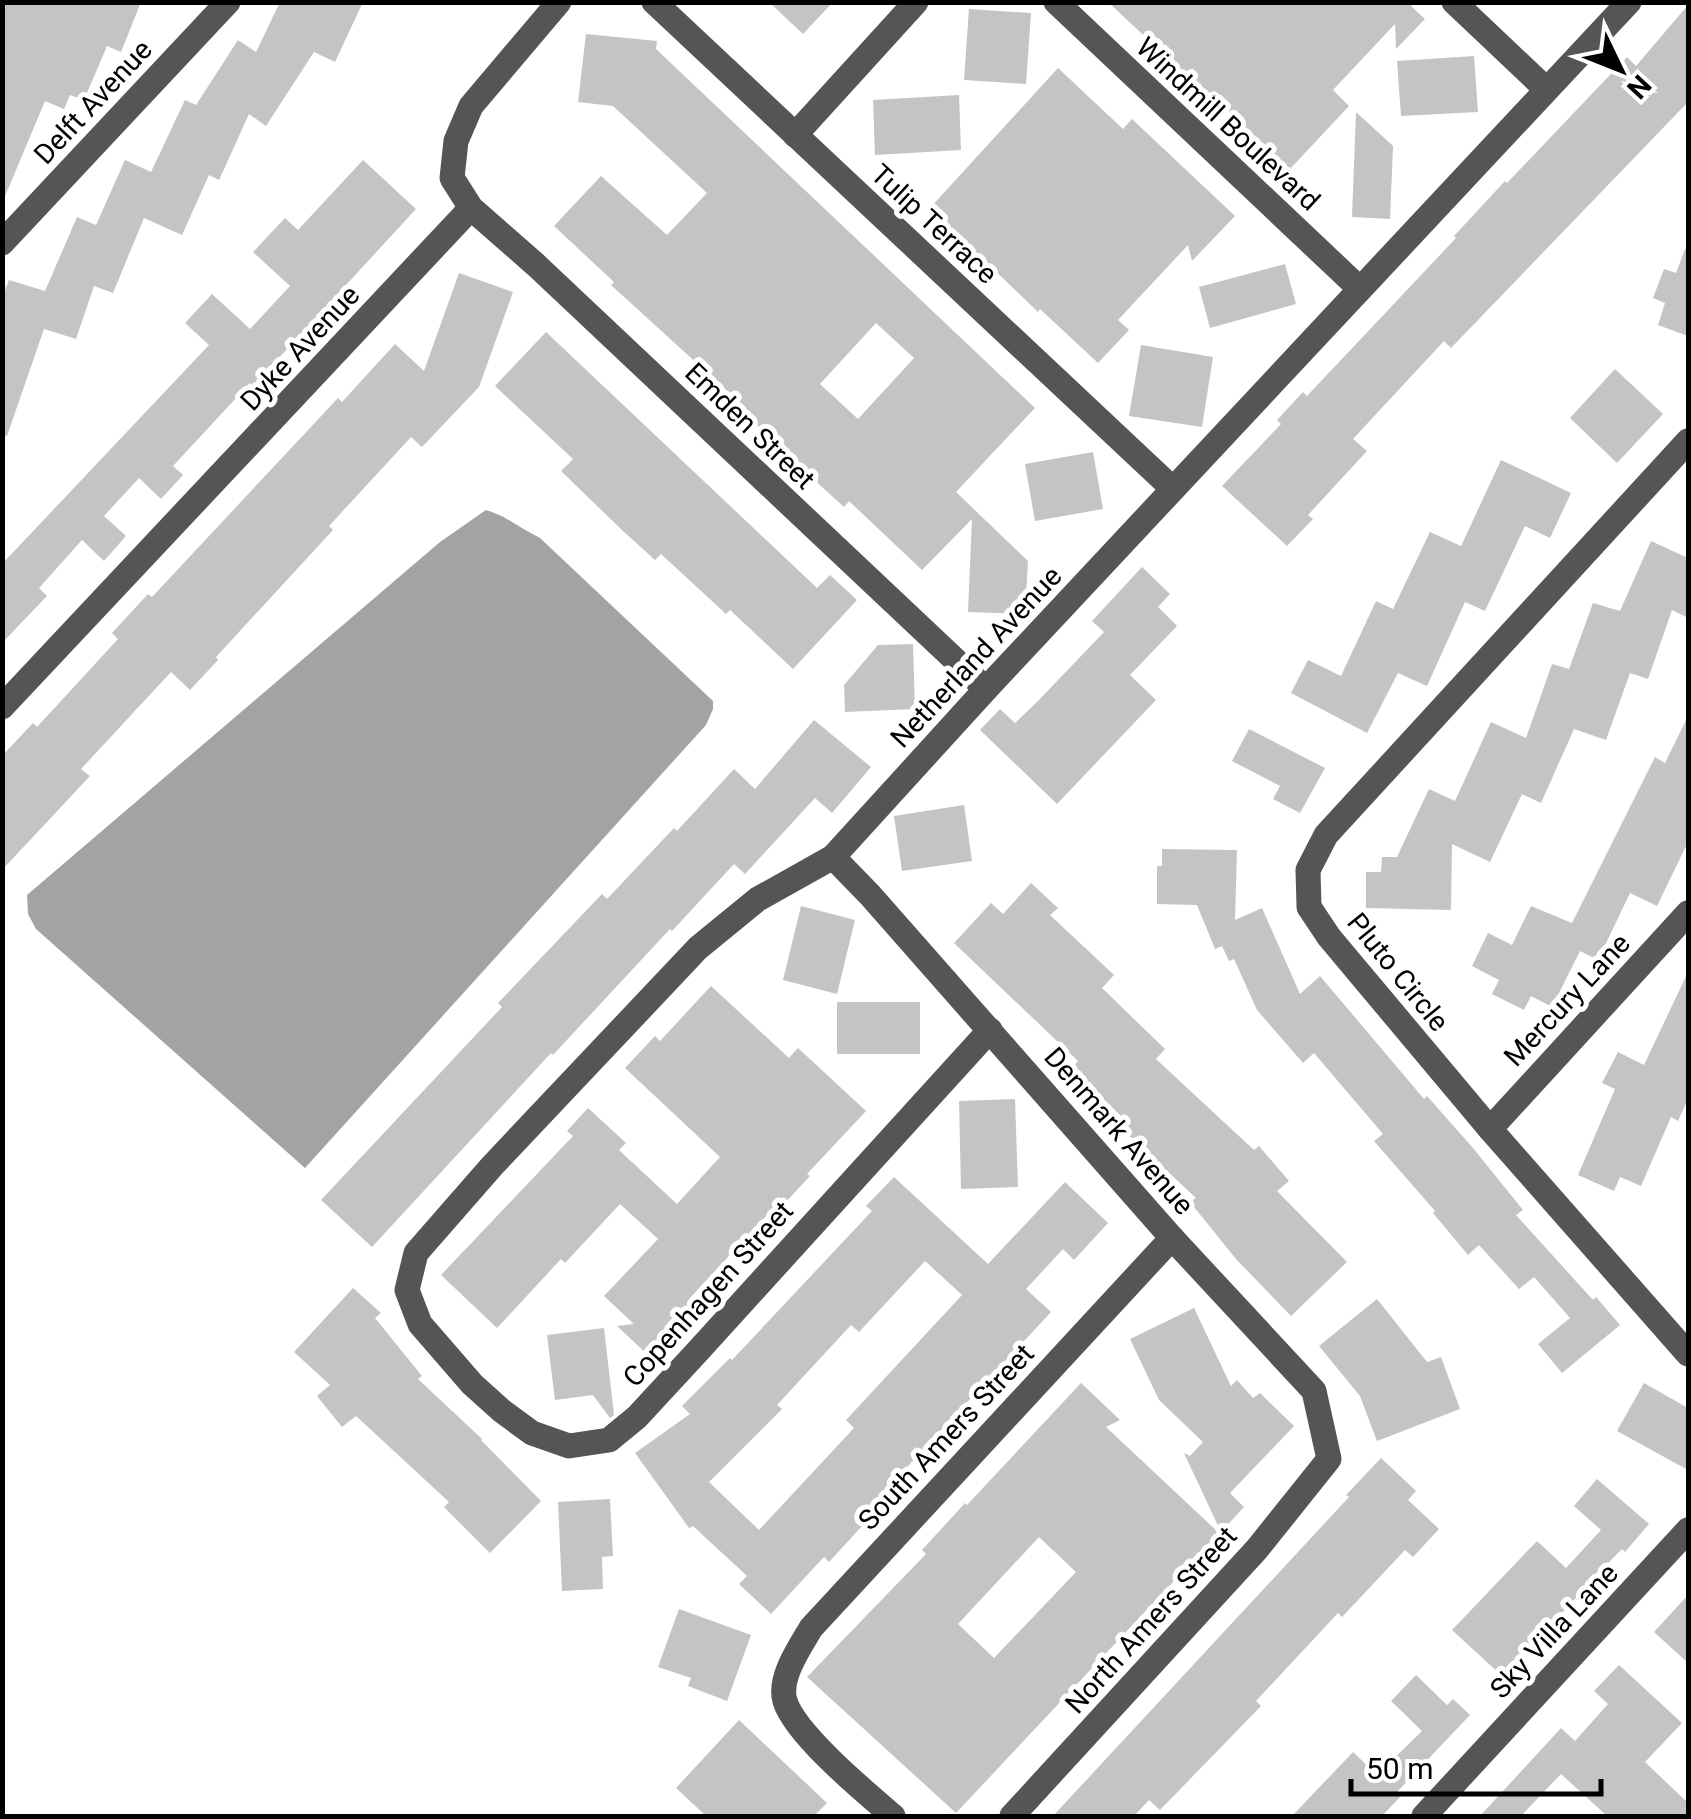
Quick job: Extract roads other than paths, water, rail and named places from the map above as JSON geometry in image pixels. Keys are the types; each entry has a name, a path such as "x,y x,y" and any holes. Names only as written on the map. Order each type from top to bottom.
{"street":[{"name":"Delft Avenue","path":"2,244 228,2"},
{"path":"471,208 452,178 456,141 470,106 559,2"},
{"name":"Tulip Terrace","path":"654,2 1173,489"},
{"path":"795,135 916,2"},
{"name":"Windmill Boulevard","path":"1056,2 1360,289"},
{"path":"1454,2 1546,89"},
{"name":"Netherland Avenue","path":"436,1344 420,1324 408,1290 416,1252 492,1166 698,948 758,899 833,857 1629,2"},
{"name":"Emden Street","path":"471,208 986,689"},
{"name":"Dyke Avenue","path":"2,707 471,208"},
{"name":"Pluto Circle","path":"1688,441 1326,836 1308,870 1309,907 1329,937 1490,1129 1688,1354"},
{"name":"Denmark Avenue","path":"833,857 1172,1238 1314,1391 1329,1460"},
{"name":"Mercury Lane","path":"1490,1129 1688,913"},
{"name":"Copenhagen Street","path":"436,1344 492,1402 532,1434 569,1446 608,1440 636,1417 686,1364 990,1030"},
{"name":"South Amers Street","path":"893,1816 804,1733 784,1699 789,1664 811,1628 1172,1238"},
{"name":"North Amers Street","path":"1012,1816 1257,1549 1329,1460"},
{"name":"Sky Villa Lane","path":"1424,1816 1688,1530"}]}
